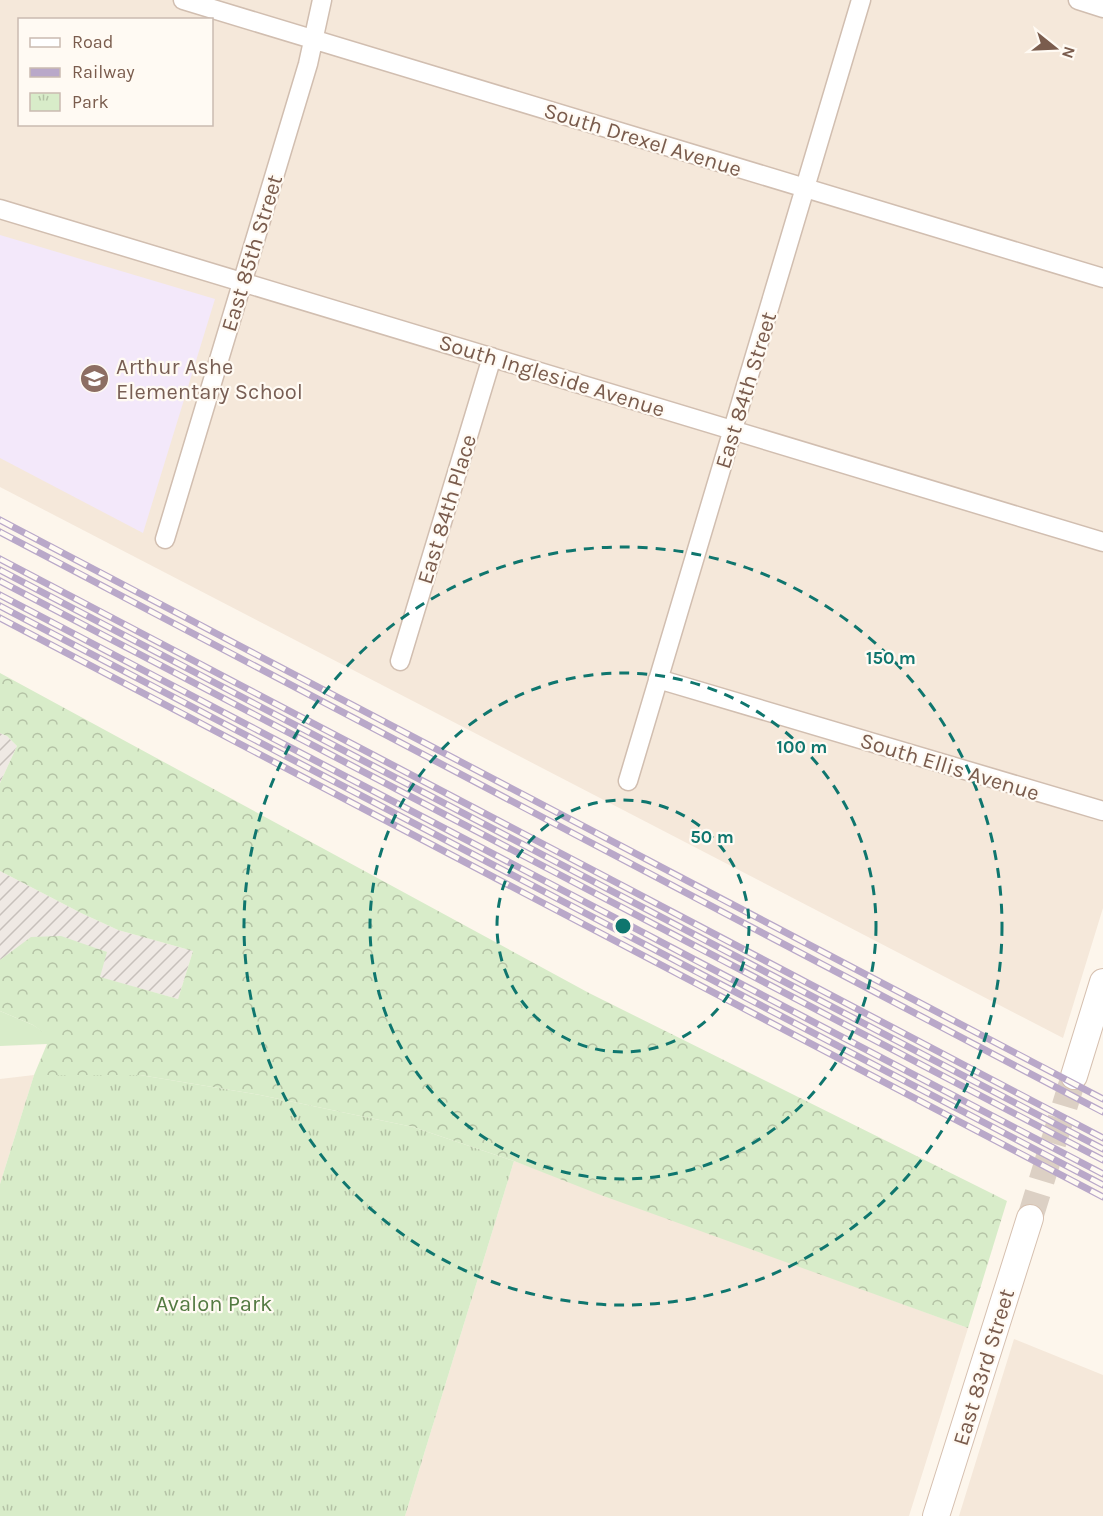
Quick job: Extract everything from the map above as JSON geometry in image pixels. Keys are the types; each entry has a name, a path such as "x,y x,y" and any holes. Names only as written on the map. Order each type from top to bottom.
{"street":[{"name":"South Drexel Avenue","path":"183,0 1103,278"},
{"name":"East 85th Street","path":"165,538 308,64 322,0"},
{"name":"East 84th Street","path":"628,781 861,0"},
{"path":"1078,0 1103,8"},
{"name":"South Ingleside Avenue","path":"0,209 1103,542"},
{"name":"East 84th Place","path":"400,661 492,357"},
{"name":"South Ellis Avenue","path":"658,679 1103,811"},
{"path":"1074,1076 1103,982"},
{"name":"East 83rd Street","path":"936,1516 1030,1218"}],"shaded area":[{"path":"0,0 1103,0 1103,908 1063,1038 0,487"},
{"name":"Arthur Ashe Elementary School","path":"0,235 215,299 143,533 0,458"},
{"path":"0,733 7,736 17,746 0,783"},
{"path":"0,871 118,930 193,951 178,999 11,953 0,960"},
{"path":"34,1075 0,1184 0,1079"},
{"path":"514,1161 968,1328 909,1516 405,1516"},
{"path":"1014,1339 1103,1375 1103,1516 959,1516"}],"green space":[{"path":"0,673 589,993 1007,1201 968,1328 598,1194 514,1161 413,1127 260,1095 140,1075 34,1075 47,1044 47,1035 33,1025 0,1011 0,960 31,937 61,936 107,952 100,977 178,999 193,951 118,930 0,871 0,783 17,746 7,736 0,733"},
{"path":"0,1011 33,1025 47,1034 47,1044 0,1046"},
{"name":"Avalon Park","path":"34,1075 140,1075 260,1095 413,1127 514,1161 405,1516 0,1516 0,1184"}],"tunnel":[{"path":"1030,1218 1074,1076"}],"railway":[{"path":"0,520 1103,1099"},
{"path":"0,532 1103,1112"},
{"path":"0,559 1103,1138"},
{"path":"0,570 1103,1149"},
{"path":"0,581 1103,1160"},
{"path":"0,595 1103,1174"},
{"path":"0,606 1103,1185"},
{"path":"0,618 1103,1197"}],"place":[{"name":"Arthur Ashe Elementary School","path":"95,379"}]}
